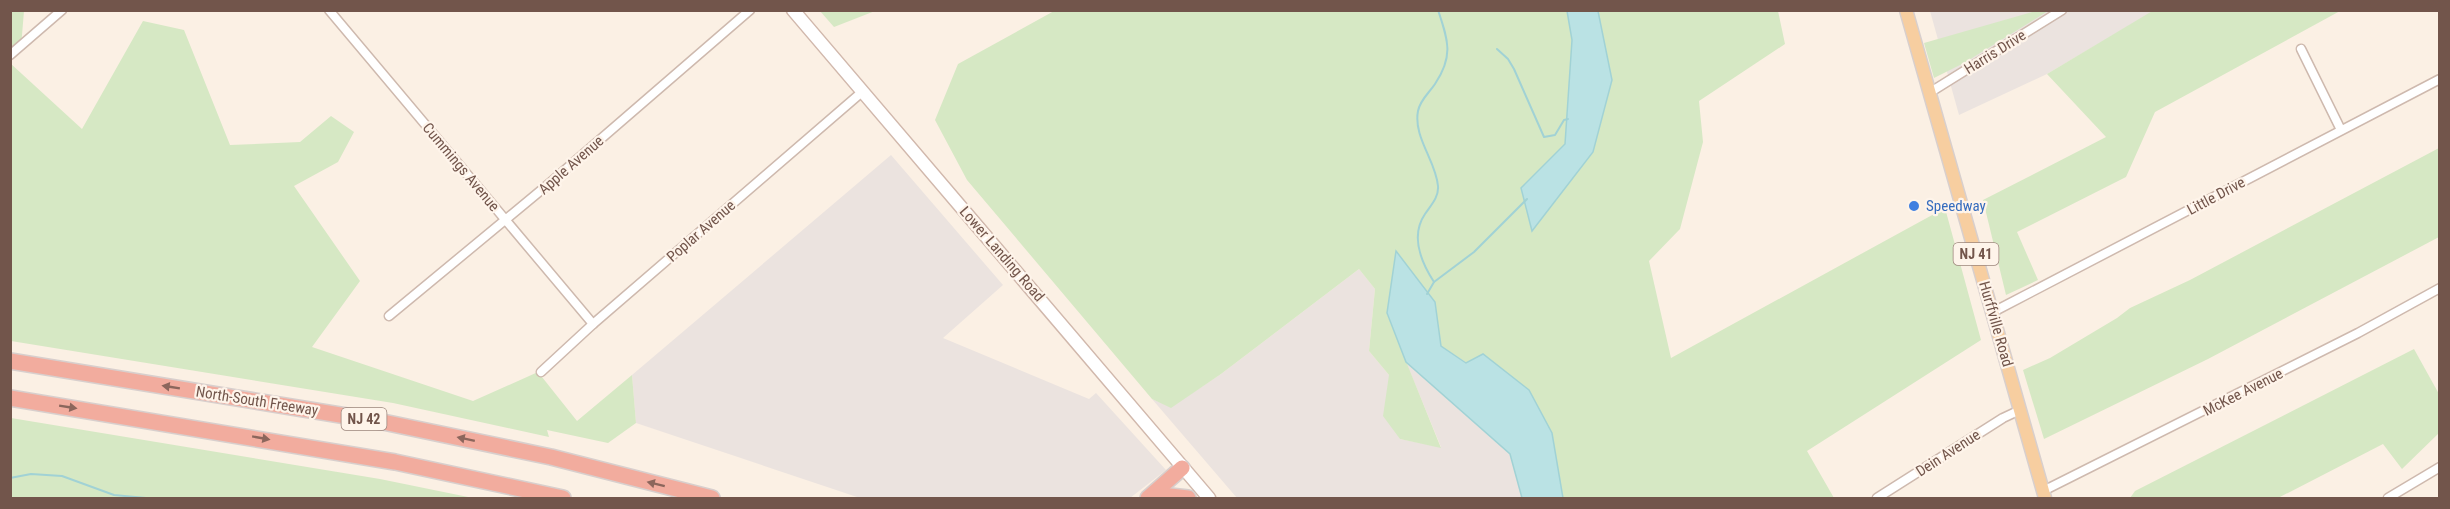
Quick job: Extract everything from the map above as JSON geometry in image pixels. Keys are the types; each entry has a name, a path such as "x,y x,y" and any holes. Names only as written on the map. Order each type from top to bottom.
{"highway":[{"name":"North-South Freeway","path":"10,361 383,422 551,457 712,498"},
{"name":"NJ 42","path":"10,398 395,462 563,498"},
{"path":"1148,498 1182,468"},
{"path":"1154,498 1170,496 1188,498"}],"main road":[{"name":"Lower Landing Road","path":"793,10 1209,498"},
{"name":"Hurffville Road","path":"1906,10 2044,494"}],"street":[{"path":"10,55 62,10"},
{"name":"Cummings Avenue","path":"329,10 592,324"},
{"name":"Apple Avenue","path":"389,316 750,10"},
{"name":"Harris Drive","path":"1929,93 2062,10"},
{"path":"2301,49 2341,130"},
{"name":"Little Drive","path":"1992,312 2439,80"},
{"name":"Poplar Avenue","path":"541,372 592,324 862,92"},
{"name":"McKee Avenue","path":"2044,494 2439,289"},
{"name":"Dein Avenue","path":"1877,498 2003,418 2020,411"},
{"path":"2388,498 2439,467"}],"shaded area":[{"path":"1930,11 2154,11 2047,74 1959,115"},
{"path":"891,155 1003,285 943,338 1089,399 1096,393 1166,470 1130,498 860,498 636,423 632,375"},
{"path":"1359,269 1375,289 1369,351 1389,375 1400,439 1441,447 1406,362 1511,454 1522,498 1237,498 1152,399 1171,407 1221,374"}],"green space":[{"path":"2154,10 2340,11 2155,112 2126,177 2017,232 2038,280 2006,295 1983,200 2106,137 2047,74"},
{"path":"11,11 24,11 21,47 11,55"},
{"path":"820,11 875,11 834,27"},
{"path":"1054,11 1567,11 1572,40 1565,144 1522,188 1532,230 1593,152 1612,80 1598,11 1778,11 1785,44 1699,101 1703,142 1680,229 1649,261 1671,358 1945,208 1981,340 1807,451 1834,498 1563,498 1552,433 1467,363 1441,346 1435,302 1396,252 1387,314 1441,448 1400,439 1383,416 1389,375 1369,351 1375,289 1359,269 1221,374 1171,408 1152,399 967,180 935,120 958,64"},
{"path":"2036,11 2048,11 1964,63 1934,78 1924,43"},
{"path":"143,21 184,30 230,145 300,142 331,116 354,132 338,162 294,186 360,281 312,347 473,401 538,372 577,421 632,375 636,423 608,443 547,430 549,437 393,403 11,341 10,63 82,129"},
{"path":"2439,148 2439,237 2208,359 2044,439 2023,370 2050,358 2130,308 2190,280"},
{"path":"2414,349 2439,394 2439,433 2402,469 2383,444 2278,498 2130,498 2135,491"},
{"path":"11,418 380,479 473,498 11,498"}],"water":[{"path":"1567,11 1598,11 1612,80 1593,152 1532,231 1521,188 1565,144 1572,40"},
{"path":"1396,251 1435,302 1441,346 1466,363 1483,354 1529,390 1552,433 1563,498 1522,498 1510,454 1406,362 1387,313"}],"waterway":[{"path":"1434,282 1421,257 1418,231 1436,197 1438,186 1417,121 1421,103 1441,74 1447,56 1446,39 1438,10"},
{"path":"1497,49 1508,59 1514,69 1544,137 1555,135 1564,120 1568,119"},
{"path":"1427,294 1434,282 1474,252 1527,199"},
{"path":"10,478 31,474 62,476 114,495 146,498"}],"place":[{"name":"Speedway","path":"1914,206"}]}
